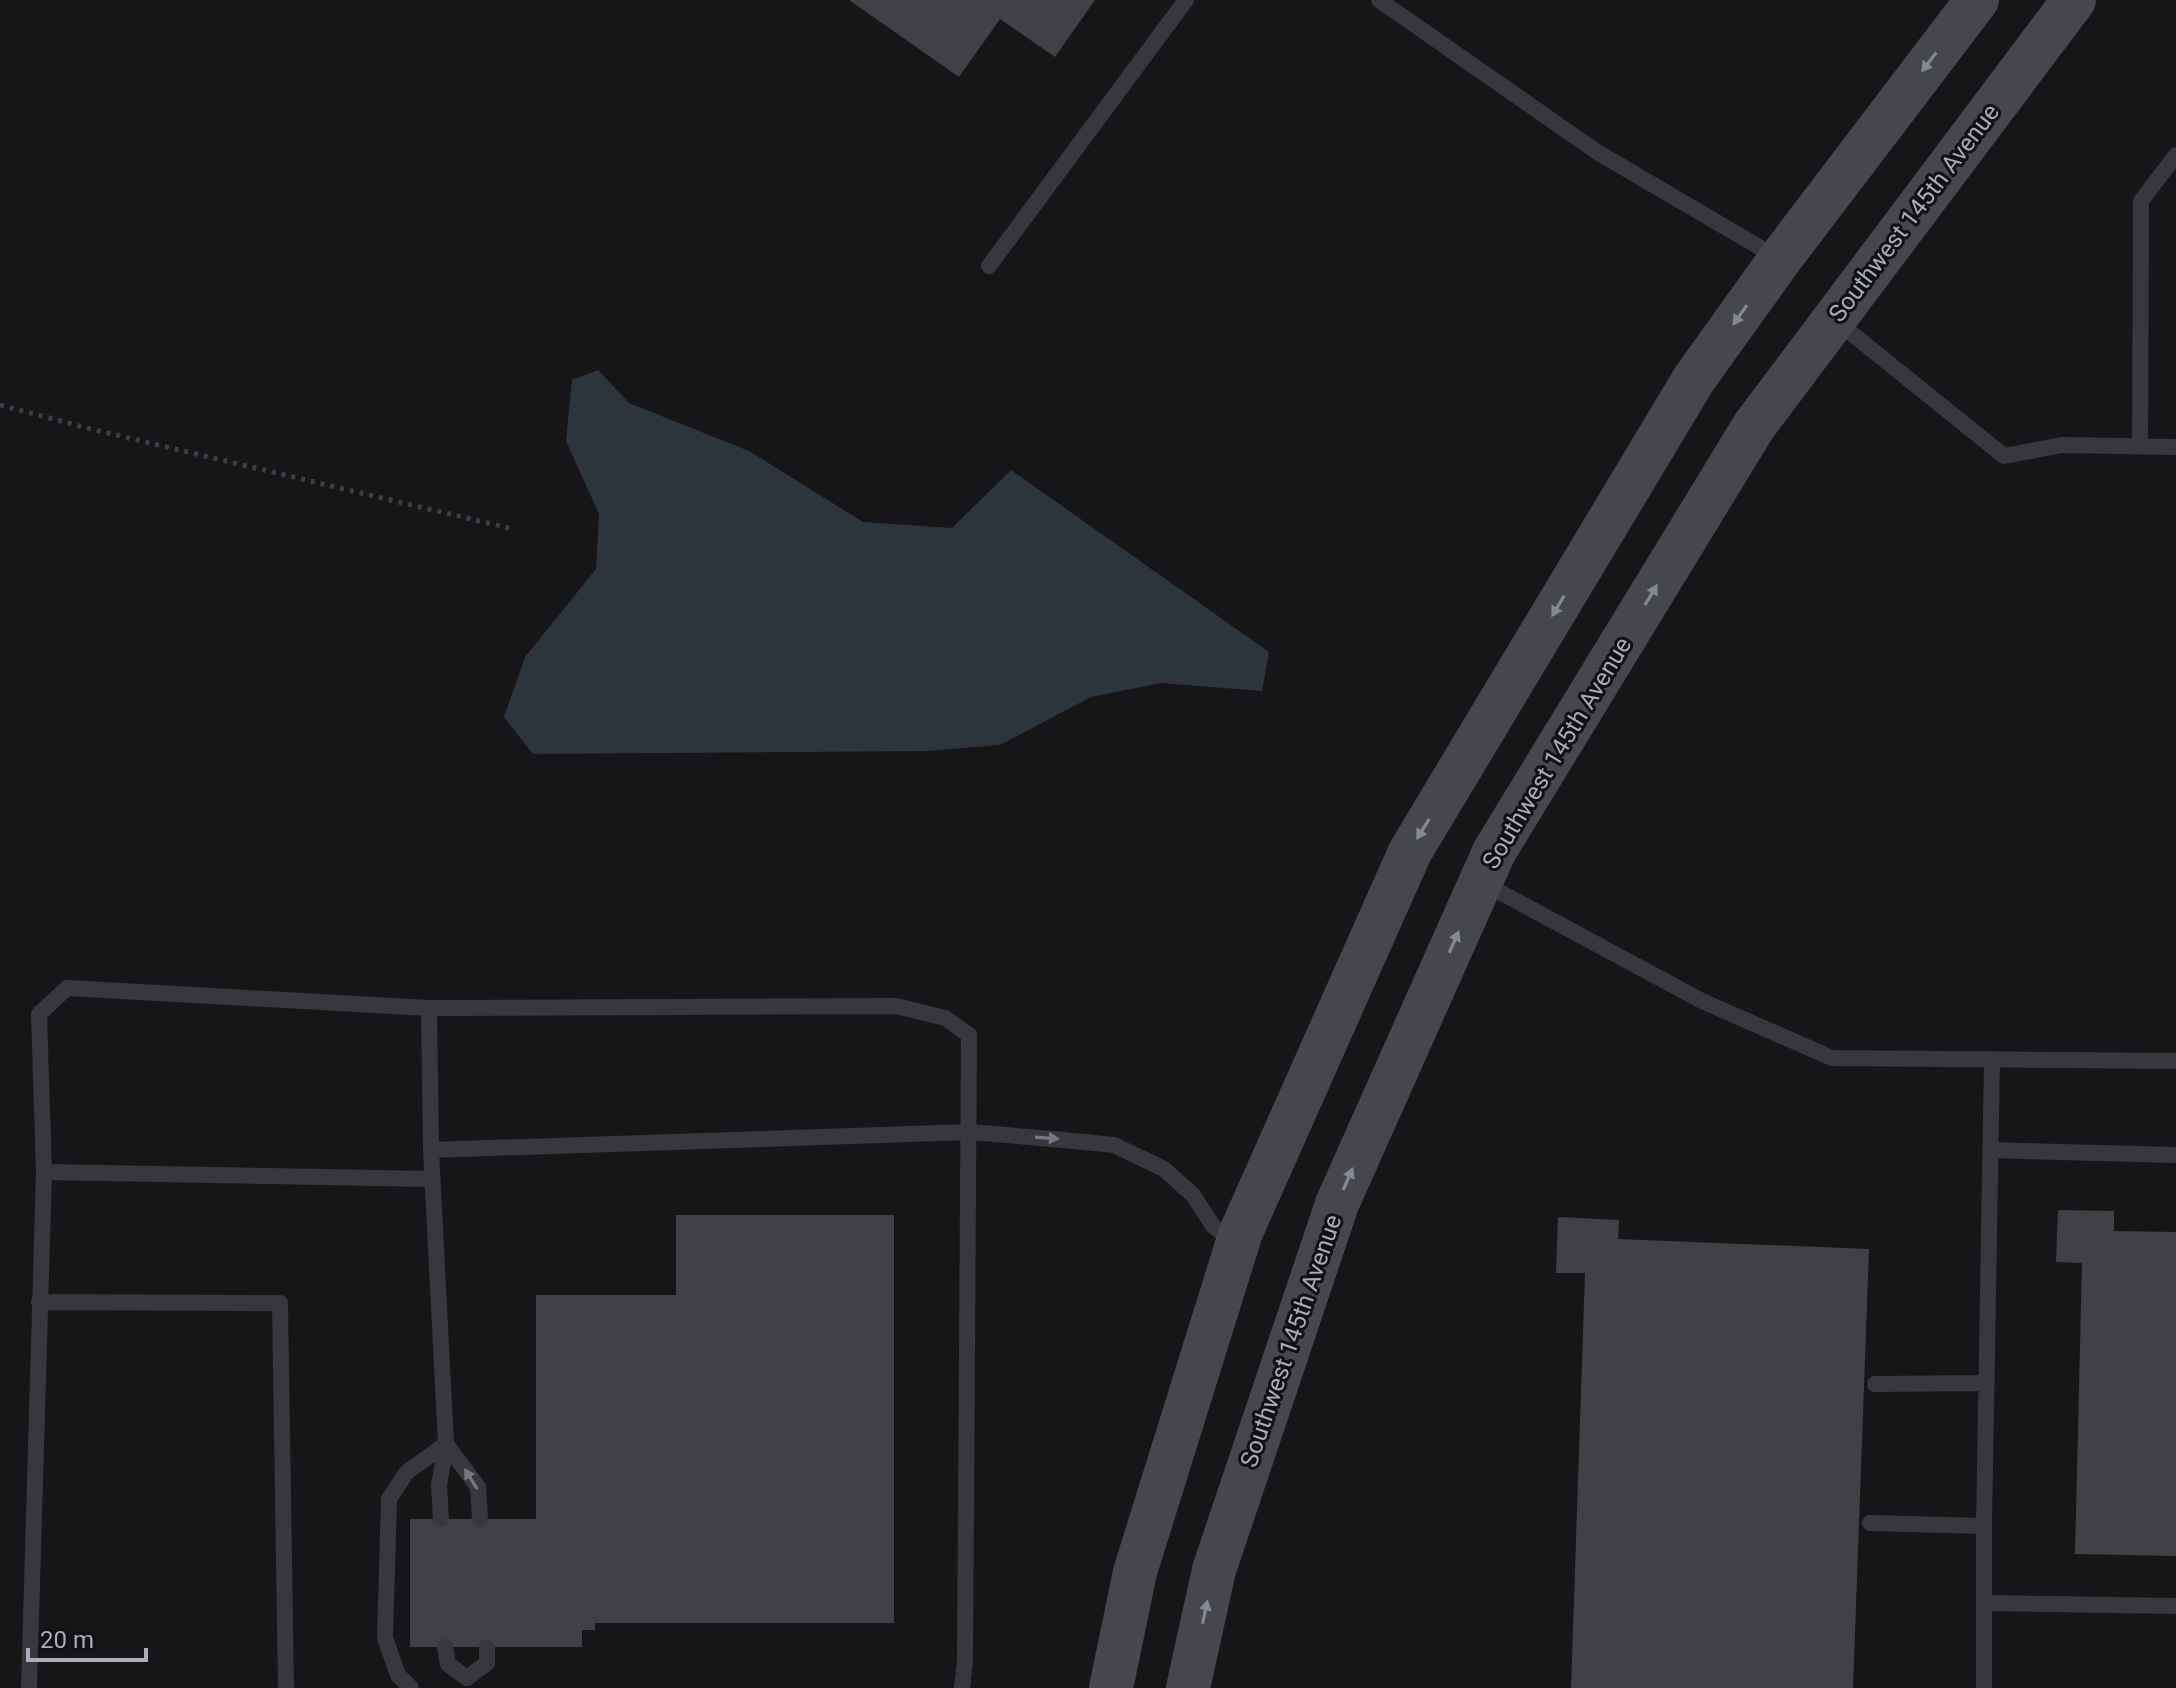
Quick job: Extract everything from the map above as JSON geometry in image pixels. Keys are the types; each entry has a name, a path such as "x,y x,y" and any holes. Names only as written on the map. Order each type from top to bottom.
{"street":[{"path":"1111,1688 1135,1572 1237,1245 1410,852 1694,379 1780,259 1977,0"},
{"name":"Southwest 145th Avenue","path":"1188,1688 1214,1570 1337,1204 1494,852 1754,426 2074,0"}],"lane":[{"path":"989,266 1186,0"},
{"path":"1379,0 1597,152 1780,259"},
{"path":"2140,446 2141,201 2176,155"},
{"path":"1834,319 2004,456 2062,445 2176,447"},
{"path":"1481,882 1702,1001 1832,1058 2176,1061"},
{"path":"29,1688 44,1172 39,1014 67,988 429,1008 896,1006 945,1018 969,1035 965,1662 962,1688"},
{"path":"429,1008 432,1179 446,1444 439,1485 441,1519"},
{"path":"1984,1688 1992,1059"},
{"path":"431,1150 970,1132 1114,1145 1164,1169 1193,1195 1213,1226 1237,1245"},
{"path":"1990,1150 2176,1155"},
{"path":"44,1172 432,1179"},
{"path":"39,1302 280,1303 286,1688"},
{"path":"1875,1384 1986,1383"},
{"path":"446,1444 478,1487 480,1519"},
{"path":"411,1688 398,1675 385,1638 389,1499 407,1472 446,1444"},
{"path":"1870,1523 1984,1526"},
{"path":"1985,1603 2176,1606"},
{"path":"445,1647 448,1664 467,1683 487,1663 487,1647"}],"path":[{"path":"0,405 513,529"}],"shaded area":[{"path":"598,370 629,403 749,451 863,522 952,528 1011,470 1269,652 1262,691 1161,683 1091,697 1000,745 927,751 533,754 504,717 525,657 596,569 599,514 566,441 572,380"}],"building":[{"path":"849,0 1095,0 1055,57 1000,19 959,77"},
{"path":"2058,1210 2114,1211 2114,1231 2176,1232 2176,1556 2075,1554 2082,1263 2056,1262"},
{"path":"676,1215 894,1215 894,1623 595,1623 595,1630 582,1630 582,1647 410,1647 410,1519 536,1519 536,1295 676,1295"},
{"path":"1558,1217 1619,1220 1618,1239 1869,1249 1853,1688 1571,1688 1585,1273 1556,1273"}]}
